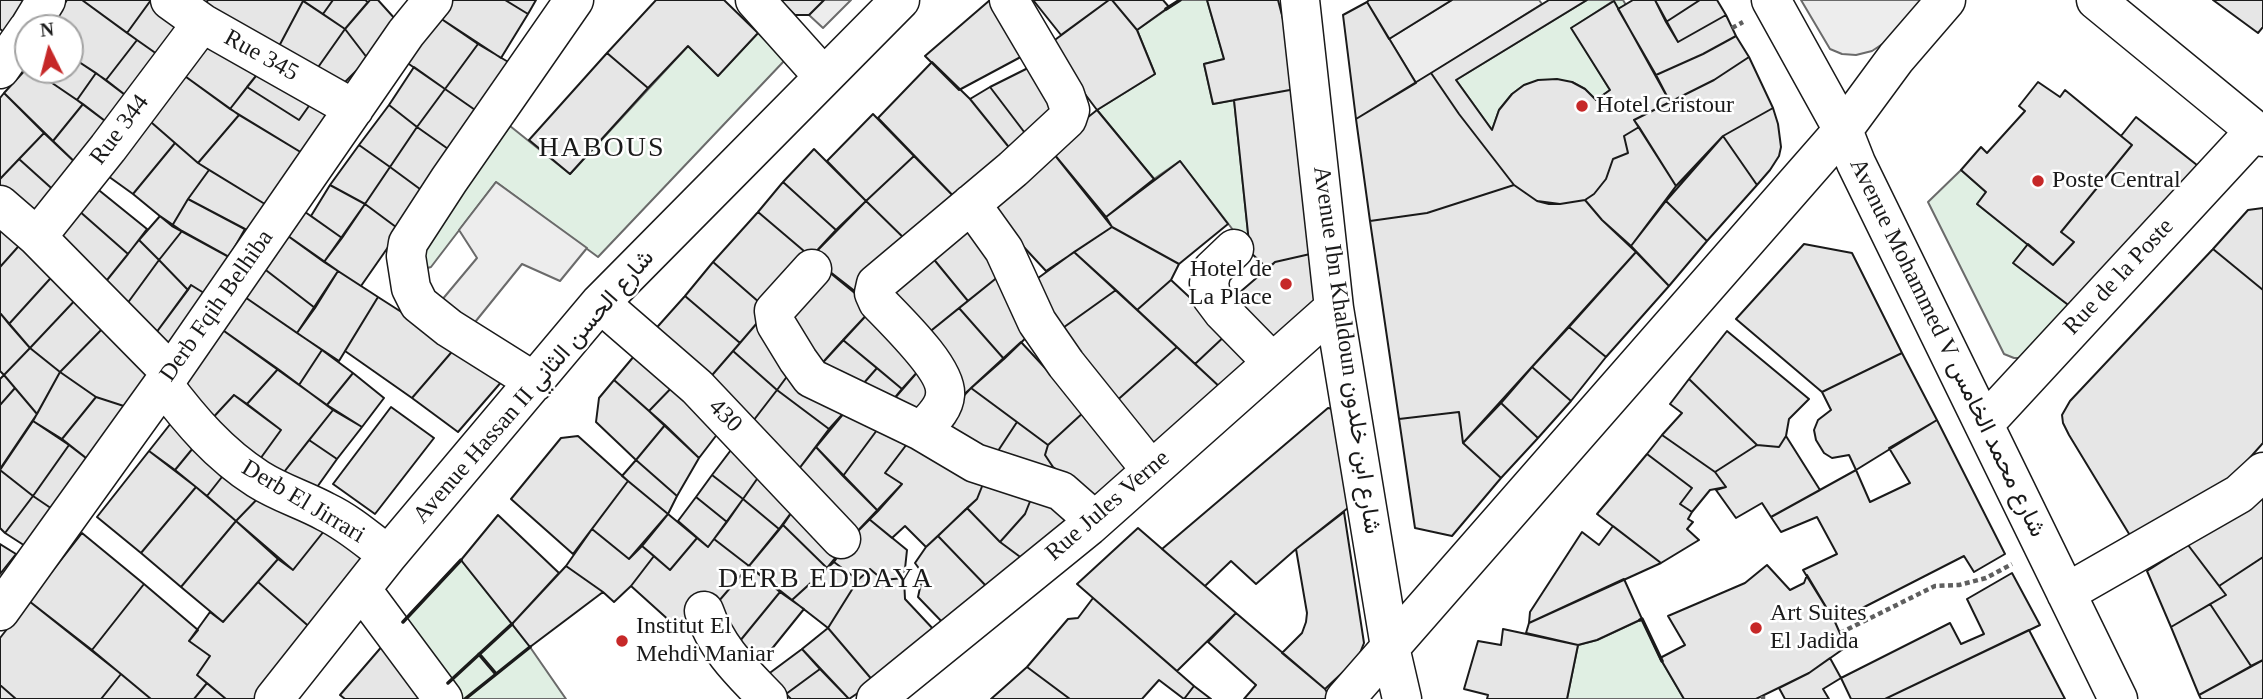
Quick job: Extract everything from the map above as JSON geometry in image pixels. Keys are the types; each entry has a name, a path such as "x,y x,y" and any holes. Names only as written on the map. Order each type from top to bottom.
{"street":[{"name":"Rue 345","path":"170,0 202,23 354,109"},
{"name":"Derb Fqih Belhiba","path":"0,611 167,378 406,33 433,0"},
{"path":"535,382 450,328 419,304 411,288 406,256 408,243 442,190 574,0"},
{"path":"755,0 824,76"},
{"name":"Avenue Hassan II شارع الحسن الثاني","path":"274,699 388,555 600,303 900,0"},
{"path":"921,431 943,404 946,392 931,361 878,302 874,293 876,284 1067,119 1070,110 1065,95 1009,0"},
{"name":"Avenue Mohammed V شارع محمد الخامس","path":"1771,0 1843,130 1856,163 2118,699"},
{"path":"1345,699 1843,130 1896,58 1946,0"},
{"path":"2096,0 2259,134"},
{"name":"Avenue Ibn Khaldoun شارع ابن خلدون","path":"1307,3 1335,308 1390,647 1402,699"},
{"name":"Rue 344","path":"37,237 202,23"},
{"path":"0,69 14,49"},
{"name":"Rue de la Poste","path":"1984,424 2259,134"},
{"path":"971,204 1004,250 1037,322 1066,364 1151,470"},
{"name":"Derb El Jirrari","path":"0,205 37,237 167,378 191,422 230,458 277,490 326,511 349,525 388,555"},
{"path":"1234,249 1212,270 1209,283 1211,296 1272,362"},
{"path":"812,269 774,311 776,324 811,378 921,431 975,463 1061,491 1094,520"},
{"name":"430","path":"600,303 697,387 841,539"},
{"name":"Rue Jules Verne","path":"876,699 1094,520 1335,308"},
{"path":"2066,593 2239,494 2263,472"},
{"path":"362,590 443,699"},
{"path":"704,611 712,633 734,664 768,699"}],"path":[{"path":"1840,633 1935,586 1959,585 1986,578 2044,547"}],"green space":[{"path":"1180,0 1207,0 1224,59 1204,64 1213,104 1234,100 1250,252 1180,161 1154,179 1097,110 1155,74 1137,30"},
{"path":"1587,0 1623,0 1626,5 1618,9 1613,1 1572,28 1610,90 1596,100 1585,89 1572,82 1524,85 1512,94 1499,110 1492,130 1456,80"},
{"path":"758,33 785,60 598,257 496,182 431,267 424,269 420,250 510,126 570,174 688,46 718,75"},
{"path":"1961,170 1986,192 1977,204 2028,244 2014,263 2071,307 2021,358 2004,354 1928,202"},
{"path":"461,560 530,647 566,699 455,699 399,626"},
{"path":"1642,619 1660,658 1684,699 1567,699 1578,645 1597,640"}],"shaded area":[{"path":"824,0 851,0 823,28 809,15"},
{"path":"1452,0 1539,0 1542,4 1416,83 1389,39"},
{"path":"1801,0 1921,0 1884,43 1872,51 1856,55 1842,54 1830,49"},
{"path":"496,182 587,248 560,281 522,264 463,337 431,313 477,258 459,230"}],"building":[{"path":"0,0 23,0 34,8 30,14 14,14 12,38 0,29"},
{"path":"67,0 82,0 137,40 106,80 84,65 84,14 58,14"},
{"path":"82,0 151,0 127,33"},
{"path":"151,0 158,0 190,23 164,59 127,33"},
{"path":"208,0 303,1 277,50 203,6"},
{"path":"302,0 333,0 323,14"},
{"path":"333,0 368,2 345,29 323,14"},
{"path":"370,0 378,0 405,30 368,59 345,29"},
{"path":"453,0 505,0 528,14 501,58 440,18"},
{"path":"505,0 536,0 528,14"},
{"path":"656,0 724,0 758,33 718,76 688,46 648,88 607,53"},
{"path":"780,0 824,0 809,15 795,15"},
{"path":"990,0 1030,52 959,90 925,56"},
{"path":"1033,0 1109,0 1061,35"},
{"path":"1112,0 1137,30 1155,74 1097,110 1048,45"},
{"path":"1112,0 1163,0 1169,7 1137,30"},
{"path":"1207,0 1278,0 1301,88 1213,104 1204,64 1224,59"},
{"path":"1452,0 1389,39 1367,2"},
{"name":"Hotel Cristour","path":"1549,0 1587,0 1456,80 1492,130 1499,110 1512,94 1524,85 1538,80 1557,79 1572,82 1585,89 1596,100 1610,90 1571,28 1614,1 1670,102 1634,120 1639,127 1624,136 1628,153 1613,159 1606,179 1594,194 1585,200 1560,204 1537,201 1514,185 1431,73"},
{"path":"1633,0 1655,0 1678,42 1726,15 1736,36 1656,75 1618,9"},
{"path":"1655,0 1700,0 1666,22"},
{"path":"1700,0 1717,0 1726,15 1678,42 1666,22"},
{"path":"2213,0 2263,0 2263,27 2258,33"},
{"path":"303,1 345,29 314,73 277,50"},
{"path":"1367,2 1416,83 1356,119 1343,15"},
{"path":"440,18 478,44 445,89 406,62"},
{"path":"345,29 368,59 340,87 314,73"},
{"path":"1736,36 1749,57 1714,80 1670,102 1656,75"},
{"path":"212,37 264,66 230,109 182,74"},
{"path":"137,40 164,59 133,101 106,80"},
{"path":"478,44 515,66 478,112 445,89"},
{"path":"607,53 648,88 570,174 529,140"},
{"path":"1749,57 1773,108 1723,136 1676,186 1634,120 1714,80"},
{"path":"932,62 970,99 1016,156 961,204 878,118"},
{"path":"1036,64 1064,112 1031,141 990,87"},
{"path":"84,65 96,73 77,100 54,84 84,84"},
{"path":"264,66 316,96 299,120 247,87"},
{"path":"414,67 445,89 417,127 389,105"},
{"path":"96,73 133,101 113,127 77,100"},
{"path":"1431,73 1514,185 1427,213 1370,221 1356,119"},
{"path":"182,74 239,115 198,163 144,116"},
{"path":"14,82 54,84 83,104 53,141 4,93"},
{"name":"Poste Central","path":"2038,82 2060,97 2065,90 2132,145 2061,232 2074,242 2053,265 1977,204 1986,192 1961,170 1981,147 1987,153 2025,111 2019,106"},
{"path":"247,87 299,120 316,96 345,113 312,159 230,109"},
{"path":"990,87 1031,141 1016,156 970,99"},
{"path":"1301,88 1319,252 1275,262 1268,269 1250,252 1234,100"},
{"path":"445,89 478,112 451,151 417,127"},
{"path":"4,93 44,133 0,179 0,98"},
{"path":"83,104 113,127 81,168 53,141"},
{"path":"389,105 417,127 390,167 359,145"},
{"path":"1773,108 1781,147 1779,156 1757,185 1723,136"},
{"path":"1097,110 1154,179 1106,217 1049,148"},
{"path":"873,114 914,156 866,201 827,161"},
{"path":"239,115 312,159 273,209 198,163"},
{"path":"144,116 175,143 133,194 101,171"},
{"path":"2136,117 2202,169 2071,307 2013,263 2028,244 2053,265 2074,242 2061,232 2132,145 2121,136"},
{"path":"417,127 451,151 424,192 390,167"},
{"path":"1639,127 1676,186 1631,246 1602,220 1585,200 1594,194 1606,179 1613,159 1628,153 1624,136"},
{"path":"44,133 81,168 59,195 19,159"},
{"path":"1723,136 1757,185 1707,241 1666,201"},
{"path":"175,143 209,170 172,226 133,194"},
{"path":"359,145 390,167 365,204 330,185"},
{"path":"1049,148 1112,227 1046,271 984,204"},
{"path":"814,149 866,201 836,230 783,182"},
{"path":"914,156 961,204 911,245 866,201"},
{"path":"19,159 59,195 36,226 0,193 0,179"},
{"path":"1180,161 1228,224 1179,264 1112,227 1106,217"},
{"path":"390,167 424,192 400,230 365,204"},
{"path":"209,170 273,209 256,235 188,199"},
{"path":"783,182 836,230 811,257 758,212"},
{"path":"330,185 365,204 342,238 311,216"},
{"path":"1514,185 1537,201 1549,204 1585,200 1636,252 1463,443 1459,412 1399,419 1370,221 1427,213"},
{"path":"95,187 147,229 128,254 78,210"},
{"path":"188,199 245,229 229,257 172,226"},
{"path":"866,201 911,245 856,292 811,257"},
{"path":"1666,201 1707,241 1669,286 1631,246"},
{"path":"365,204 400,230 361,286 324,262"},
{"path":"298,207 342,238 324,262 281,231"},
{"path":"2263,208 2263,290 2213,249 2248,210"},
{"path":"78,210 128,254 103,285 57,237"},
{"path":"758,212 811,257 768,310 713,262"},
{"path":"160,216 182,231 159,260 139,240"},
{"path":"0,218 25,239 0,267"},
{"path":"970,218 999,276 968,301 927,251"},
{"path":"1112,227 1179,264 1171,280 1137,310 1074,252"},
{"path":"182,231 229,257 212,298 191,285 188,290 159,260"},
{"path":"281,231 338,271 315,308 258,264"},
{"path":"25,239 58,270 9,324 0,313 0,267"},
{"path":"139,240 159,260 124,308 103,285"},
{"path":"1804,244 1852,253 1902,353 1822,392 1736,319"},
{"path":"2213,249 2263,290 2263,443 2231,479 2134,542 2069,435 2062,415 2070,401"},
{"path":"927,251 968,301 922,338 881,290"},
{"path":"1074,252 1116,290 1060,330 1034,281"},
{"name":"Hotel de La Place","path":"1319,252 1326,302 1276,346 1232,299 1275,262"},
{"path":"1636,252 1669,286 1606,357 1569,327"},
{"path":"159,260 188,290 153,337 124,308"},
{"path":"713,262 768,310 740,343 685,296"},
{"path":"258,264 315,308 297,333 239,293"},
{"path":"823,267 873,308 816,370 779,318"},
{"path":"58,270 79,296 30,348 9,324"},
{"path":"338,271 378,297 339,361 297,333"},
{"path":"999,276 1032,332 1004,359 959,308"},
{"path":"1171,280 1228,333 1195,364 1137,310"},
{"path":"191,285 212,298 173,357 153,337"},
{"path":"1116,290 1177,347 1113,404 1060,330"},
{"path":"239,293 322,350 299,385 217,326"},
{"path":"79,296 106,325 60,372 30,348"},
{"path":"685,296 740,343 707,381 651,334"},
{"path":"378,297 456,347 412,398 345,351"},
{"path":"873,308 920,369 902,389 843,340"},
{"path":"959,308 1004,359 961,397 922,338"},
{"path":"0,313 30,348 4,375 0,371"},
{"path":"764,315 794,367 777,390 733,351"},
{"path":"106,325 160,374 133,409 96,397 60,372"},
{"path":"217,326 278,369 247,404 234,395 208,423 176,384"},
{"path":"1569,327 1606,357 1571,401 1532,367"},
{"path":"1727,331 1809,399 1789,419 1786,436 1779,447 1757,445 1689,379"},
{"path":"1228,333 1256,359 1222,389 1195,364"},
{"path":"843,340 877,368 856,392 816,370"},
{"path":"1021,342 1085,411 1048,445 971,388"},
{"path":"456,347 503,380 458,432 412,398"},
{"path":"1177,347 1222,389 1153,454 1113,404"},
{"path":"30,348 60,372 37,414 4,375"},
{"path":"640,349 679,380 649,411 614,380"},
{"path":"322,350 353,373 327,405 299,385"},
{"path":"733,351 777,390 750,425 707,381"},
{"path":"1902,353 1937,420 1856,470 1849,455 1832,458 1824,453 1816,440 1814,430 1818,420 1831,410 1822,392"},
{"path":"794,367 849,407 829,429 777,390"},
{"path":"1532,367 1571,401 1538,438 1501,403"},
{"path":"877,368 902,389 888,406 856,392"},
{"path":"278,369 333,410 277,481 255,466 281,430 247,404"},
{"path":"920,369 933,407 919,422 888,406"},
{"path":"60,372 96,397 62,439 33,421"},
{"path":"353,373 384,398 362,427 327,405"},
{"path":"4,375 15,388 0,405 0,379"},
{"path":"1689,379 1757,445 1715,472 1662,435 1682,413 1670,404"},
{"path":"614,380 665,425 636,460 596,422 599,398"},
{"path":"679,380 725,424 699,458 649,411"},
{"path":"15,388 37,414 0,469 0,405"},
{"path":"971,388 1017,422 992,460 931,431"},
{"path":"777,390 829,429 795,474 750,425"},
{"path":"234,395 281,430 255,466 208,423"},
{"path":"96,397 133,409 95,465 62,439"},
{"path":"1501,403 1538,438 1501,478 1463,443"},
{"path":"391,407 434,438 375,514 333,484"},
{"path":"849,407 880,426 843,476 816,447"},
{"path":"1328,408 1342,411 1358,500 1256,584 1231,561 1205,586 1162,549"},
{"path":"333,410 362,427 337,459 309,440"},
{"path":"1085,411 1135,467 1097,502 1053,467 1045,455 1048,445"},
{"path":"1459,412 1463,443 1501,478 1452,536 1415,528 1399,419"},
{"path":"175,418 198,442 175,470 149,451"},
{"path":"1937,420 2005,554 1974,572 1964,556 1835,622 1803,570 1837,554 1817,517 1781,532 1771,517 1856,470 1870,502 1910,483 1889,448"},
{"path":"33,421 69,445 33,496 0,470"},
{"path":"1017,422 1048,445 1045,455 1053,467 1032,473 992,460"},
{"path":"665,425 699,458 677,496 636,460"},
{"path":"880,426 910,440 885,473 902,484 878,511 843,476"},
{"path":"1662,435 1715,472 1726,487 1710,490 1692,512 1680,504 1692,488 1647,454"},
{"path":"578,436 628,481 573,554 511,499 561,438"},
{"path":"1786,436 1820,490 1771,517 1762,503 1736,518 1716,490 1726,487 1715,472 1757,445 1779,447"},
{"path":"309,440 337,459 310,497 277,481"},
{"path":"910,440 985,479 977,499 926,547 905,526 892,538 869,519 902,484 885,473"},
{"path":"198,442 229,468 207,496 175,470"},
{"path":"737,442 764,469 743,499 712,475"},
{"path":"69,445 95,465 61,515 33,496"},
{"path":"816,447 878,511 849,540 795,474"},
{"path":"149,451 196,487 141,553 97,517"},
{"path":"1647,454 1692,488 1680,504 1692,512 1688,519 1693,522 1687,529 1699,540 1661,563 1597,514"},
{"path":"636,460 677,496 668,514 622,476"},
{"path":"229,468 265,491 236,521 207,496"},
{"path":"764,469 799,502 779,529 743,499"},
{"path":"0,470 33,496 5,533 0,528"},
{"path":"712,475 743,499 727,522 696,497"},
{"path":"985,479 1035,489 1025,514 1000,542 967,508 977,499"},
{"path":"628,481 668,514 629,559 592,529"},
{"path":"196,487 236,521 181,587 141,553"},
{"path":"1035,489 1074,517 1023,559 1000,542 1025,514"},
{"path":"265,491 332,521 293,570 236,521"},
{"path":"2263,495 2263,557 2219,586 2188,545"},
{"path":"33,496 61,515 33,551 5,533"},
{"path":"696,497 727,522 708,547 678,521"},
{"path":"743,499 779,529 749,566 714,539"},
{"path":"799,502 841,551 827,568 783,525"},
{"path":"967,508 1000,542 1023,559 988,588 938,536"},
{"path":"1344,512 1364,643 1358,658 1325,689 1282,653 1302,633 1306,622 1307,613 1296,549"},
{"path":"668,514 697,538 670,570 642,546"},
{"path":"498,515 559,573 512,624 461,560"},
{"path":"869,519 907,550 904,578 883,580 870,569 858,580 834,562 849,540"},
{"path":"236,521 278,559 223,622 181,587"},
{"path":"332,521 372,557 313,630 258,582 278,559 293,570"},
{"path":"783,525 827,568 792,600 749,566"},
{"path":"1613,526 1661,563 1529,623 1530,612 1582,532 1599,545"},
{"path":"1138,528 1236,613 1177,671 1077,584"},
{"path":"592,529 629,559 642,546 654,556 631,586 614,602 566,566"},
{"path":"82,533 144,584 92,650 29,601"},
{"path":"938,536 988,588 945,625 918,597 923,574 915,563"},
{"path":"697,538 708,547 714,539 749,566 718,602 704,599 682,632 631,586 654,556 670,570"},
{"path":"0,544 16,554 0,574"},
{"path":"2188,545 2226,595 2171,627 2147,571"},
{"path":"2263,557 2263,660 2251,666 2210,604 2226,595 2219,586"},
{"path":"834,562 858,580 828,628 792,600"},
{"name":"Art Suites El Jadida","path":"1767,565 1790,590 1804,583 1807,575 1835,622 1846,647 1809,673 1756,699 1684,699 1660,658 1685,645 1668,616 1745,583"},
{"path":"566,566 603,592 530,647 512,624"},
{"path":"749,566 780,592 735,647 718,602"},
{"path":"870,569 883,580 904,578 905,599 935,631 874,682 828,628 858,580"},
{"path":"2012,573 2040,625 1885,699 1851,699 1841,678 1950,623 1961,644 1984,634 1967,599"},
{"path":"1624,579 1642,619 1597,640 1578,645 1526,633 1529,623"},
{"path":"258,582 313,630 258,699 226,699 197,675 210,656 189,641 210,612 223,622"},
{"path":"144,584 198,630 189,641 210,656 197,675 207,683 194,699 151,699 92,650"},
{"path":"780,592 804,609 754,671 735,647"},
{"path":"1093,598 1194,686 1184,699 1159,680 1142,699 1070,699 1027,667 1068,619 1078,618"},
{"path":"29,601 121,674 101,699 16,699 0,685 0,638"},
{"path":"2210,604 2251,666 2199,695 2171,627"},
{"path":"1236,613 1325,689 1331,699 1244,699 1256,685 1208,642"},
{"path":"828,628 874,682 849,699 802,649"},
{"path":"1503,629 1578,645 1567,699 1487,699 1488,695 1464,689 1478,641 1501,645"},
{"path":"2029,630 2065,699 1885,699"},
{"path":"390,637 435,699 345,699 340,695"},
{"path":"802,649 820,669 786,694 767,675"},
{"path":"1830,658 1841,678 1823,689 1829,699 1785,699 1779,688 1809,673"},
{"path":"2263,660 2263,699 2201,699 2199,695"},
{"path":"1027,667 1070,699 991,699"},
{"path":"820,669 849,699 791,699 786,694"},
{"path":"121,674 151,699 101,699"},
{"path":"207,683 226,699 194,699"},
{"path":"0,685 16,699 0,699"},
{"path":"1194,686 1211,699 1184,699"}],"wall":[{"path":"1166,9 1180,0"},
{"path":"403,622 461,560"},
{"path":"1640,620 1642,619 1662,661"},
{"path":"448,683 512,624"},
{"path":"465,699 530,647"},
{"path":"479,654 496,674"}],"place":[{"name":"Hotel Cristour","path":"1582,106"},
{"name":"Poste Central","path":"2038,181"},
{"name":"Hotel de La Place","path":"1286,284"},
{"name":"Art Suites El Jadida","path":"1756,628"},
{"name":"Institut El Mehdi Maniar","path":"622,641"}],"district":[{"name":"HABOUS","path":"602,149"},
{"name":"DERB EDDAYA","path":"826,580"}]}
